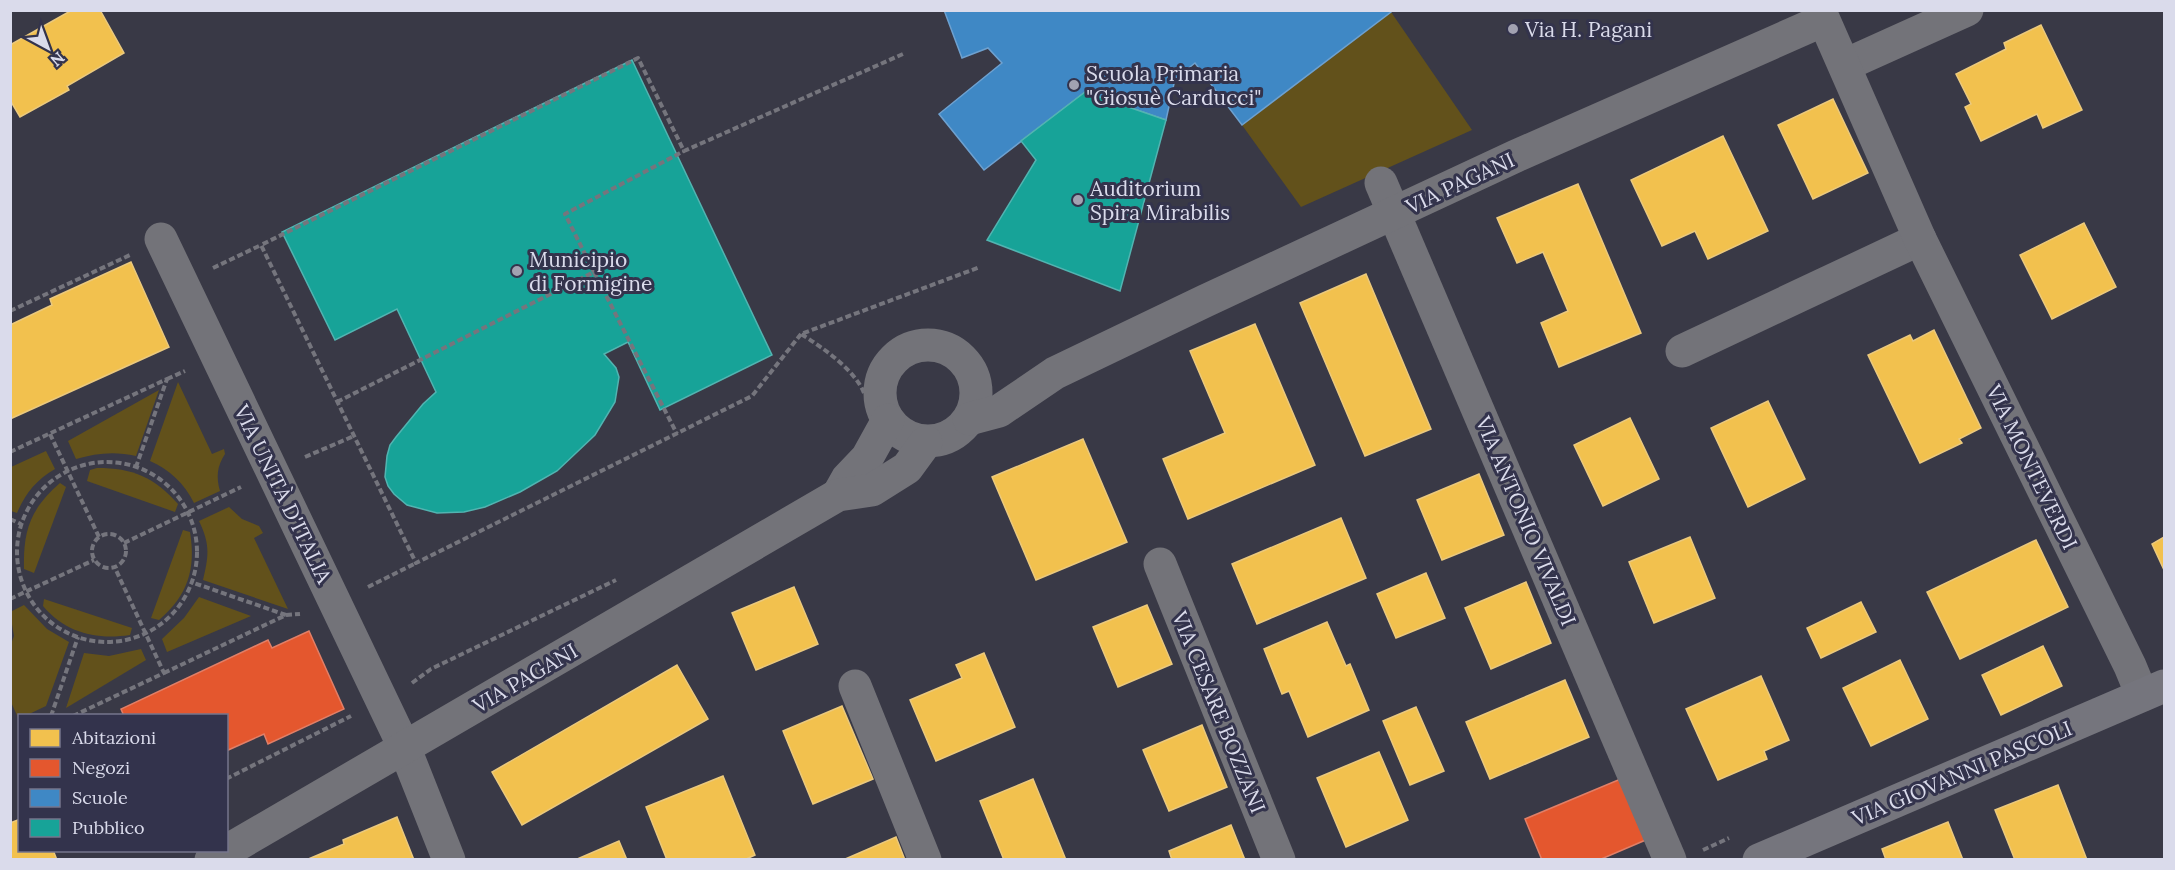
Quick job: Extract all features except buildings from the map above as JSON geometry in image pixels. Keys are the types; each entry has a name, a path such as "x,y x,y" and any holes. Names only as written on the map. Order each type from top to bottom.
{"street":[{"path":"1845,64 1967,10"},
{"name":"VIA PAGANI","path":"1055,373 1516,156 1830,14 1845,64"},
{"name":"VIA MONTEVERDI","path":"1845,64 1920,239 2130,666 2153,691"},
{"name":"VIA ANTONIO VIVALDI","path":"1381,183 1670,860"},
{"path":"1682,351 1920,239"},
{"name":"VIA UNITÀ D'ITALIA","path":"149,245 405,749 449,860"},
{"path":"838,495 847,479 867,458 878,411 881,403 881,383 890,364 905,351 924,345 945,348 965,361 973,374 977,393 974,411 955,434 946,439 926,442 904,436 878,411"},
{"path":"973,374 1009,381 1055,373"},
{"path":"969,419 999,411 1055,373"},
{"path":"838,495 872,490 907,468 926,442"},
{"name":"VIA PAGANI","path":"228,850 838,495"},
{"name":"VIA CESARE BOZZANI","path":"1160,564 1279,860"},
{"path":"855,686 925,860"},
{"name":"VIA GIOVANNI PASCOLI","path":"1759,860 2153,691"},
{"name":"VIA PAGANI","path":"211,860 225,852"}],"path":[{"path":"677,434 566,214 684,151 903,54"},
{"path":"203,272 638,58 684,151"},
{"path":"10,311 149,245"},
{"path":"261,245 416,563"},
{"path":"366,588 752,396 801,334 980,267"},
{"path":"337,402 594,272"},
{"path":"801,334 821,346 845,368 878,411"},
{"path":"10,452 167,379 136,467"},
{"path":"51,434 99,537"},
{"path":"304,458 354,436"},
{"path":"100,462 121,463 136,467 153,474 170,488 178,496 188,513 197,549 191,582 176,609 144,633 104,642 78,637 63,631 48,620 26,592 17,557 21,524 40,491 62,474 80,465 100,462"},
{"path":"124,543 249,483"},
{"path":"10,519 21,524"},
{"path":"110,534 124,543 126,554 115,568 100,566 94,560 93,547 99,537 110,534"},
{"path":"10,599 94,560"},
{"path":"115,568 164,673"},
{"path":"412,683 431,669 621,577"},
{"path":"77,714 286,615 191,582"},
{"path":"52,714 78,637"},
{"path":"228,778 357,713"}],"shaded area":[{"path":"1391,12 1472,130 1301,207 1242,125"},
{"path":"178,382 212,454 224,449 225,454 218,472 220,491 194,503 176,478 150,461"},
{"path":"159,390 136,456 106,453 76,459 68,441"},
{"path":"46,451 55,469 32,488 17,513 11,511 11,467"},
{"path":"97,468 132,472 151,481 178,504 175,512 87,481 90,470"},
{"path":"60,483 66,487 34,573 24,569 27,532 35,512"},
{"path":"229,507 242,519 259,526 263,533 254,538 288,609 203,580 207,550 199,521"},
{"path":"183,530 190,532 192,545 188,581 169,611 159,620 151,618"},
{"path":"199,597 251,616 167,652 162,639 184,618"},
{"path":"44,599 132,628 130,635 94,635 72,628 62,623 43,606"},
{"path":"24,605 47,629 69,642 46,706 29,714 18,714 18,718 11,702 11,644 14,636 10,612"},
{"path":"141,649 146,660 66,708 84,653 109,656"}],"place":[{"name":"Via H. Pagani","path":"1513,29"},
{"name":"Scuola Primaria \"Giosuè Carducci\"","path":"1074,85"},
{"name":"Auditorium Spira Mirabilis","path":"1078,200"},
{"name":"Municipio di Formigine","path":"517,271"}]}
